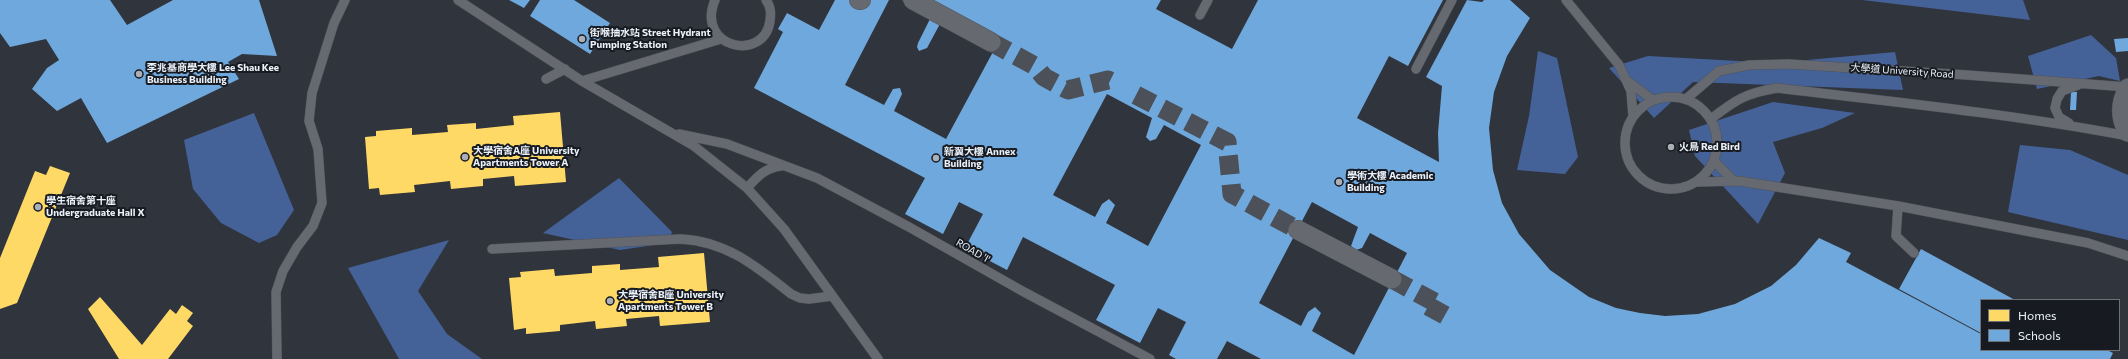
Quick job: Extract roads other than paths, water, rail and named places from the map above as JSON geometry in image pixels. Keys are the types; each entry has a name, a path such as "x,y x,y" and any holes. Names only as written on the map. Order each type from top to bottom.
{"street":[{"path":"913,0 991,42"},
{"name":"大學道 University Road","path":"2128,88 2122,99 2121,112 2124,125 2128,132"},
{"path":"1298,230 1392,279"}],"lane":[{"path":"277,359 276,292 284,271 297,247 313,226 322,203 318,149 309,121 312,93 329,37 345,0"},
{"path":"458,0 582,81 694,146 747,188 784,229 878,359"},
{"path":"715,0 711,9 710,19 714,30 721,39 737,46 747,46 757,42 765,34 770,25 771,15 766,0"},
{"path":"1200,15 1208,0"},
{"path":"1416,69 1452,0"},
{"path":"1566,0 1619,65 1631,91 1633,117"},
{"path":"582,81 721,39"},
{"name":"大學道 University Road","path":"1686,99 1719,71 1749,65 1788,64 2128,88"},
{"path":"546,79 565,69"},
{"path":"1625,79 1653,100"},
{"path":"2073,126 2059,117 2055,108 2056,99 2062,91 2081,84"},
{"path":"1711,119 1738,99 1755,92 1777,88 1956,109 2073,126 2128,136"},
{"path":"1698,182 1714,161 1718,147 1717,133 1711,119 1701,107 1686,99 1675,97 1653,100 1642,107 1633,117 1626,132 1624,148 1629,164 1638,177 1651,186 1667,190 1683,188 1698,182 1733,180 1898,206 2088,243 2128,256"},
{"name":"ROAD 'I'","path":"673,133 727,144 817,178 909,226 1024,292 1150,359"},
{"path":"1714,161 1733,180"},
{"path":"747,188 759,174 769,168 782,166"},
{"path":"1898,206 1896,236 1914,253"},
{"path":"492,249 680,239 700,240 738,255 790,294 800,298 832,296"}],"tunnel":[{"path":"991,42 1035,66 1044,77 1068,90 1108,80 1114,83"},
{"path":"1136,95 1227,142 1232,194 1298,230"},
{"path":"1392,279 1440,305"},
{"path":"1432,319 1442,301"}],"place":[{"name":"街喉抽水站 Street Hydrant Pumping Station","path":"582,39"},
{"name":"李兆基商學大樓 Lee Shau Kee Business Building","path":"139,74"},
{"name":"火鳥 Red Bird","path":"1671,147"},
{"name":"大學宿舍A座 University Apartments Tower A","path":"465,157"},
{"name":"新翼大樓 Annex Building","path":"936,158"},
{"name":"學術大樓 Academic Building","path":"1339,182"},
{"name":"學生宿舍第十座 Undergraduate Hall X","path":"38,207"},
{"name":"大學宿舍B座 University Apartments Tower B","path":"610,301"}]}
